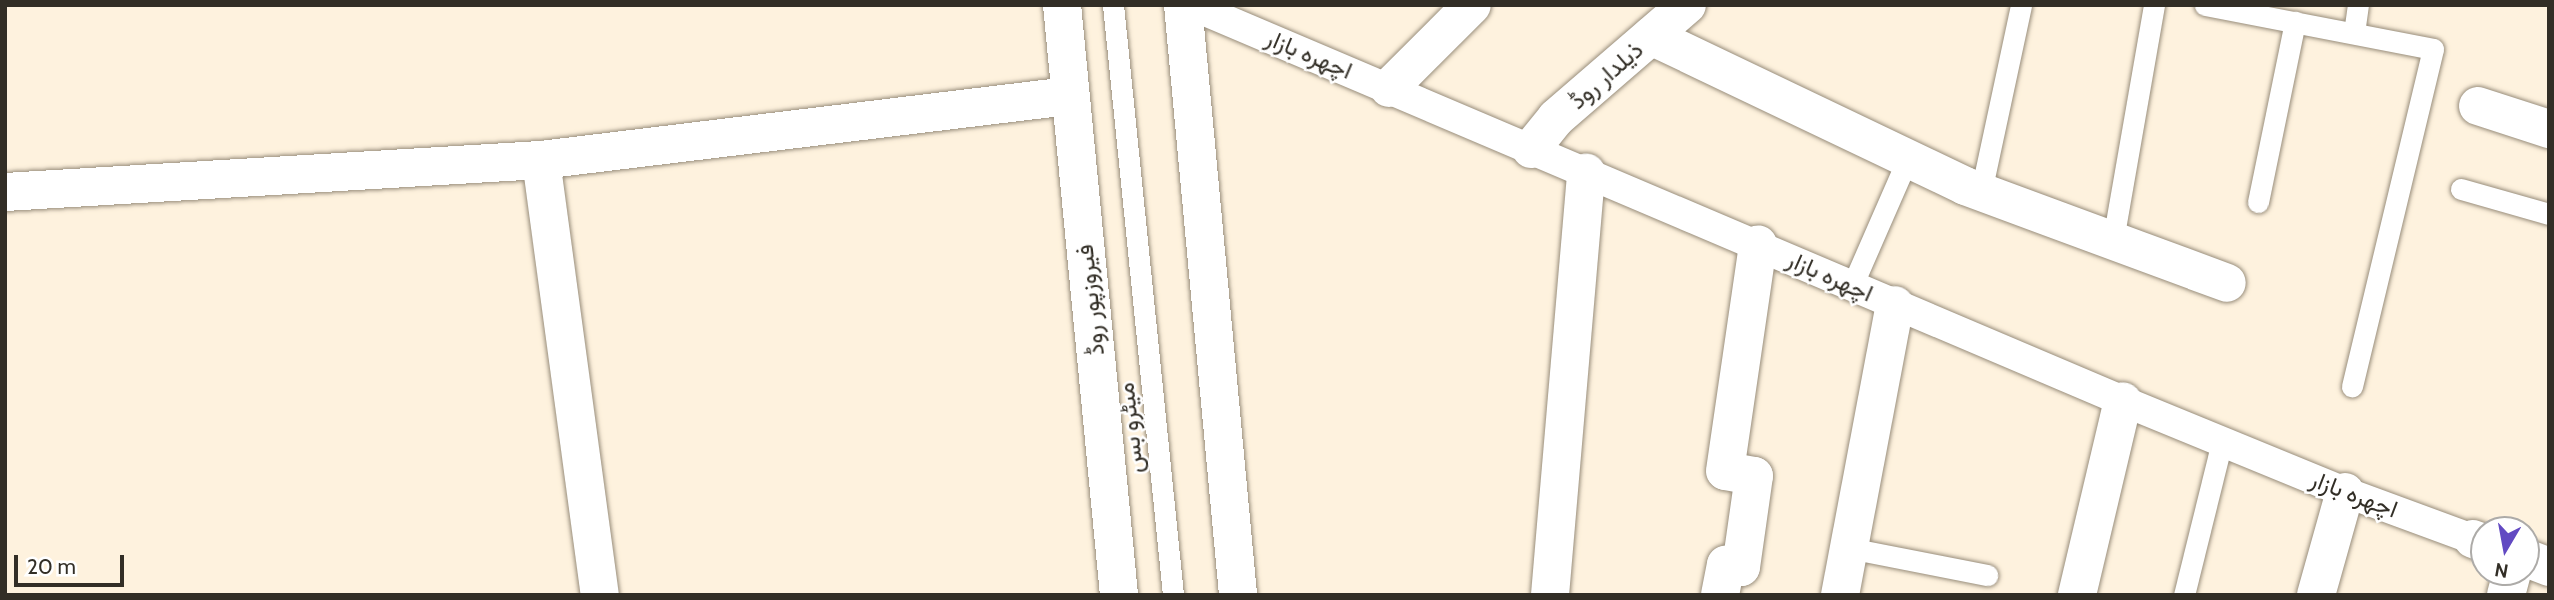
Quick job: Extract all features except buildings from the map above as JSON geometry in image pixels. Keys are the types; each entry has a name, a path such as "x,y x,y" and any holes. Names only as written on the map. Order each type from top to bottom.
{"street":[{"name":"فیروزپور روڈ","path":"1062,5 1068,96 1119,595"},
{"path":"1184,5 1238,595"},
{"name":"اچھرہ بازار","path":"1191,5 2123,401 2345,492 2470,538"},
{"path":"1389,88 1472,5"},
{"name":"ذیلدار روڈ","path":"1531,149 1556,118 1687,5"},
{"path":"1651,36 1981,192 2227,283"},
{"path":"5,192 541,160 1068,96"},
{"path":"2478,106 2549,129"},
{"path":"541,160 600,595"},
{"path":"1550,595 1586,173"},
{"path":"1720,595 1726,565 1741,567 1754,476 1725,471 1758,244"},
{"path":"1840,595 1895,305"},
{"path":"2077,595 2123,401"},
{"path":"2316,595 2345,492"}],"lane":[{"name":"میٹرو بس","path":"1113,5 1174,595"},
{"path":"1981,192 2021,5"},
{"path":"2113,240 2154,5"},
{"path":"2205,5 2433,49 2352,386"},
{"path":"2354,33 2358,5"},
{"path":"2258,202 2295,22"},
{"path":"1852,286 1908,158"},
{"path":"2461,189 2549,214"},
{"path":"2184,595 2222,441"},
{"path":"1849,548 1987,575"}]}
